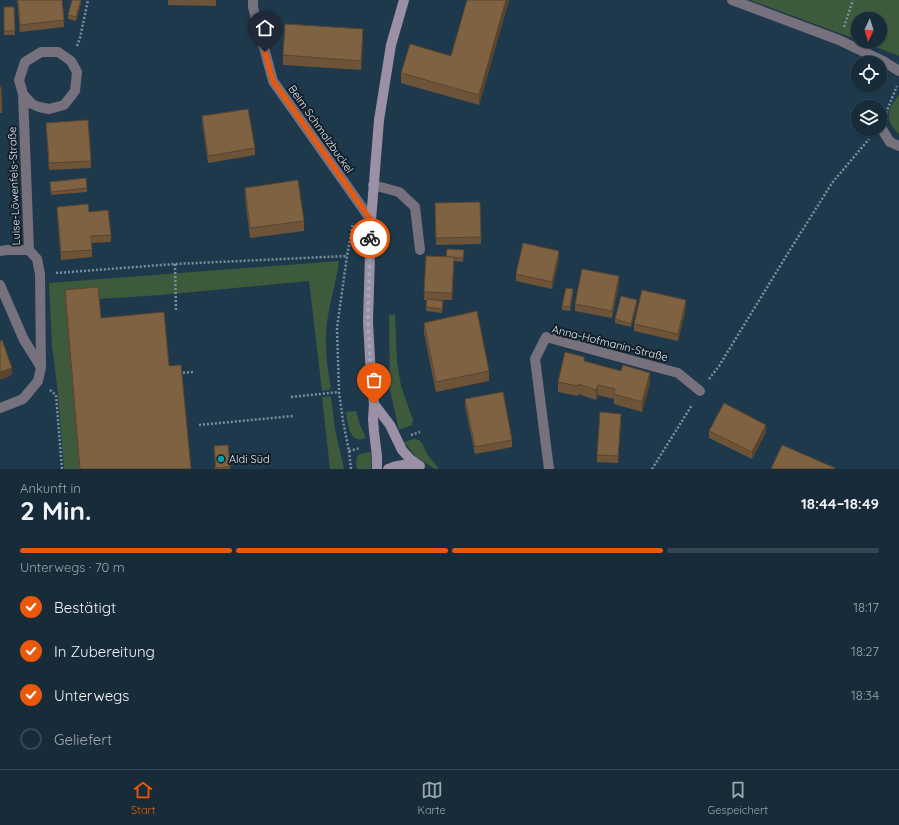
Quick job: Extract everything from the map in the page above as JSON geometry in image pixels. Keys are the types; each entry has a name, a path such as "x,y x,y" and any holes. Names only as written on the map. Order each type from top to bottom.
{"street":[{"name":"Beim Schmalzbuckel","path":"253,0 273,81 371,220"},
{"path":"377,469 368,322 373,185 379,120 391,45 404,0"},
{"path":"732,0 839,40 883,61 899,71"},
{"name":"Luise-Löwenfels-Straße","path":"0,251 28,250 23,94 19,80 25,62 41,52 58,52 71,61"},
{"path":"23,94 32,104 39,107 49,109 64,104 76,91 77,72 71,61"},
{"path":"887,134 890,142 899,146"},
{"path":"373,185 399,192 415,207 420,250"},
{"path":"0,408 23,399 38,381 41,367 40,274 37,259 28,250"},
{"path":"0,285 24,340 41,367"},
{"name":"Anna-Hofmanin-Straße","path":"549,469 535,358 546,337 678,373 700,391"},
{"path":"374,404 390,425 402,450 410,459 422,468"},
{"path":"388,469 394,466 407,464 422,468"}],"path":[{"path":"71,61 80,38 88,0"},
{"path":"839,40 853,0"},
{"path":"887,110 899,82"},
{"path":"652,469 700,391 719,366 832,183 871,136"},
{"path":"351,469 339,392 337,328 346,256 357,201"},
{"path":"40,274 175,264 346,256"},
{"path":"175,264 176,310"},
{"path":"175,374 194,372"},
{"path":"38,381 56,395 62,469"},
{"path":"291,397 339,392"},
{"path":"199,425 293,416"}],"green space":[{"path":"750,0 899,0 899,56 878,48 887,48 887,12 851,12 851,37"},
{"path":"899,95 899,134 889,120 889,112"},
{"path":"339,261 329,309 326,333 327,360 331,387 329,390 322,391 309,281 161,295 65,302 79,469 64,469 58,394 52,345 49,283"},
{"path":"395,314 397,362 401,386 413,420 412,425 399,430 390,390 389,315"},
{"path":"330,396 335,429 344,469 330,469 322,397"},
{"path":"356,411 366,438 354,438 350,431 346,412"},
{"path":"414,439 419,440 422,443 427,454 439,469 435,469 416,457 404,442"},
{"path":"369,452 372,453 371,469 357,469 357,456"}],"building":[{"path":"18,0 62,0 64,20 20,25"},
{"path":"72,0 81,0 76,17 68,15"},
{"path":"467,0 506,0 479,95 401,73 410,44 451,56"},
{"path":"4,7 14,7 15,31 4,31"},
{"path":"285,24 363,29 361,61 283,55"},
{"path":"1,87 2,106 0,106"},
{"path":"248,109 255,148 208,156 202,116"},
{"path":"88,120 91,161 49,163 46,123"},
{"path":"86,178 87,188 51,192 50,182"},
{"path":"298,180 304,221 250,228 245,188"},
{"path":"480,202 481,237 436,238 435,203"},
{"path":"88,204 89,212 108,210 111,235 91,236 92,250 61,252 57,207"},
{"path":"523,243 559,251 552,282 516,274"},
{"path":"447,249 464,250 463,258 446,257"},
{"path":"426,256 454,257 452,293 424,292"},
{"path":"582,269 619,276 612,311 575,304"},
{"path":"98,287 101,318 164,312 169,366 181,365 191,469 80,469 65,290"},
{"path":"566,288 573,289 570,307 562,306"},
{"path":"642,290 686,300 678,334 634,324"},
{"path":"621,296 637,300 631,324 615,319"},
{"path":"427,299 443,301 442,309 426,307"},
{"path":"477,311 489,371 436,382 424,323"},
{"path":"2,340 12,368 0,372 0,341"},
{"path":"565,352 584,357 584,361 621,371 623,365 650,373 642,402 614,394 615,389 598,385 596,390 578,384 578,386 558,382"},
{"path":"503,392 512,440 475,447 465,399"},
{"path":"724,403 766,425 752,452 709,431"},
{"path":"600,412 621,414 618,456 597,455"},
{"name":"Aldi Süd","path":"228,445 230,467 216,468 214,446"},
{"path":"782,445 835,468 771,469"}],"way so far":[{"path":"370,238 368,322 374,404"}],"place":[{"name":"Aldi Süd","path":"221,459"}],"route":[{"path":"265,52 273,81 371,220 370,238"}]}
